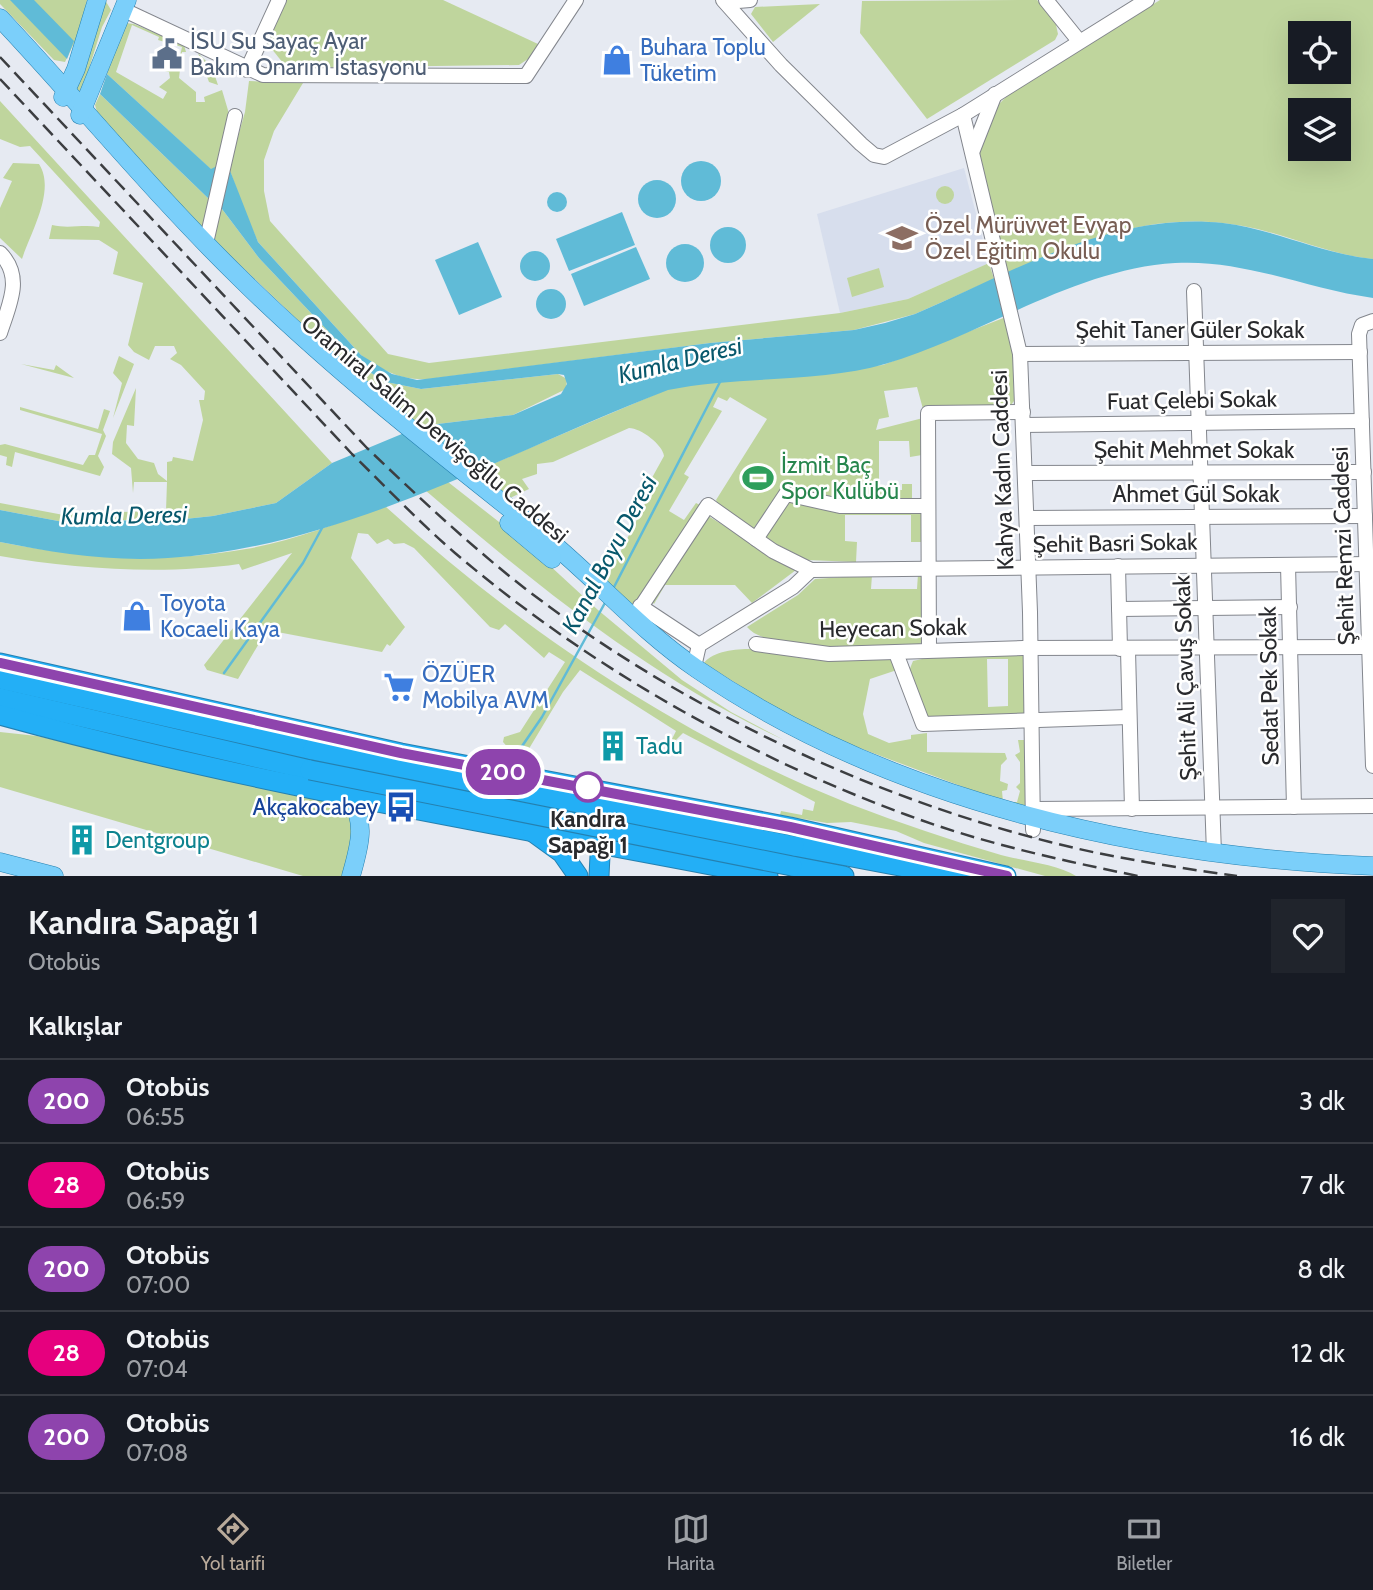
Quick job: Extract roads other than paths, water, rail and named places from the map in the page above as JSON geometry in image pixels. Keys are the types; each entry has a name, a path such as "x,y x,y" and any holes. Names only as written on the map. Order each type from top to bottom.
{"highway":[{"path":"0,663 401,753 597,788 887,847 1006,876"},
{"path":"52,676 194,725 311,760 844,876"},
{"path":"0,679 194,725"},
{"path":"0,698 205,747"},
{"path":"0,713 205,747 311,760 953,876"},
{"path":"0,713 154,754 350,796 768,876"},
{"path":"482,822 494,802 494,785 487,769"},
{"path":"533,832 536,803 551,780"},
{"path":"597,788 603,799 599,876"},
{"path":"655,855 645,842 642,828 646,817 658,801"},
{"path":"533,832 562,853 578,876"},
{"path":"605,876 613,864 629,855 655,855"}],"main road":[{"path":"65,95 97,0"},
{"path":"81,113 94,88 121,3"},
{"name":"Oramiral Salim Dervişoğllu Caddesi","path":"0,18 49,71 65,95"},
{"name":"Oramiral Salim Dervişoğllu Caddesi","path":"0,34 65,95 229,284 290,341 497,505 565,555 592,589"},
{"path":"49,71 60,72 78,61"},
{"name":"Oramiral Salim Dervişoğllu Caddesi","path":"81,113 314,347 406,432"},
{"name":"Oramiral Salim Dervişoğllu Caddesi","path":"497,505 592,589 630,615 694,667 766,712 929,784 1034,820 1214,853 1373,866"},
{"name":"Oramiral Salim Dervişoğllu Caddesi","path":"630,615 688,677 773,728 915,791 1180,859 1349,876"},
{"path":"350,796 358,809 362,833 351,876"},
{"path":"0,862 54,876"},
{"path":"0,872 16,876"}],"street":[{"path":"247,70 279,0"},
{"path":"121,3 247,70 281,77 526,76 576,0"},
{"path":"724,1 750,0"},
{"path":"724,1 781,65 874,155 884,157 962,115 1147,0"},
{"path":"1053,3 1079,41"},
{"path":"931,132 956,134 970,148 995,94"},
{"name":"Kahya Kadın Caddesi","path":"962,115 1020,354 1031,649 1034,820"},
{"path":"207,239 235,116"},
{"path":"0,253 10,265 13,285 0,333"},
{"name":"Şehit Ali Çavuş Sokak","path":"1194,291 1214,853"},
{"name":"Şehit Remzi Caddesi","path":"1368,323 1360,352 1366,427 1364,472 1370,564 1369,647 1373,766"},
{"name":"Şehit Taner Güler Sokak","path":"1020,354 1360,352"},
{"name":"Fuat Çelebi Sokak","path":"928,506 928,413 1023,419 1366,427"},
{"name":"Şehit Mehmet Sokak","path":"1025,473 1364,472"},
{"path":"756,539 786,494 840,506 928,506 929,650"},
{"name":"Şehit Basri Sokak","path":"630,615 708,505 756,539 811,570 1370,564"},
{"name":"Ahmet Gül Sokak","path":"1027,518 1365,516"},
{"name":"Sedat Pek Sokak","path":"1288,565 1294,807"},
{"path":"1118,566 1119,609 1129,716 1132,809"},
{"path":"694,667 699,645 793,587 811,570"},
{"path":"1119,609 1290,607"},
{"path":"630,615 699,645"},
{"name":"Heyecan Sokak","path":"757,644 809,653 1369,647"},
{"path":"896,653 923,724 1129,716"},
{"path":"1034,820 1132,809 1373,806"}],"water":[{"path":"10,0 34,0 74,41 67,59"},
{"name":"Kumla Deresi","path":"107,74 211,169 219,165 229,168 258,242 361,355 392,374 417,380 710,343 854,330 915,314 1064,248 1103,235 1142,226 1182,222 1242,226 1335,252 1373,259 1373,298 1226,266 1175,263 1137,268 1064,290 921,352 885,364 833,374 668,390 423,493 360,517 296,536 232,550 147,559 84,556 0,542 0,510 74,524 93,520 166,521 213,516 276,503 332,463 421,426 513,415 561,394 567,384 564,375 558,374 421,389 386,382 363,368 259,258 219,205 210,200 100,94"},
{"path":"701,161 715,167 721,181 715,195 701,201 687,195 681,181 687,167"},
{"path":"657,180 670,186 676,199 670,212 657,218 644,212 638,199 644,186"},
{"path":"557,192 564,195 567,202 564,209 557,212 550,209 547,202 550,195"},
{"path":"622,212 635,245 569,271 556,239"},
{"path":"728,227 741,232 746,245 741,258 728,263 715,258 710,245 715,232"},
{"path":"478,242 502,297 459,315 435,260"},
{"path":"685,244 698,250 704,263 698,276 685,282 672,276 666,263 672,250"},
{"path":"636,247 650,279 584,306 571,274"},
{"path":"535,251 546,255 550,266 546,277 535,281 524,277 520,266 524,255"},
{"path":"551,289 562,293 566,304 562,315 551,319 540,315 536,304 540,293"}],"waterway":[{"name":"Kanal Boyu Deresi","path":"613,589 721,380"},
{"path":"224,673 303,563 322,528"},
{"name":"Kanal Boyu Deresi","path":"518,752 542,717 606,601"}],"railway":[{"path":"0,57 367,448 436,513 508,575 567,620 631,662 765,737 835,769 907,797 978,822 1073,848 1237,876"},
{"path":"0,79 352,454 455,553 559,633 613,670 727,736 846,791 964,834 1050,857 1138,876"}],"place":[{"name":"İSU Su Sayaç Ayar Bakım Onarım İstasyonu","path":"167,54"},
{"name":"Buhara Toplu Tüketim","path":"617,60"},
{"name":"Özel Mürüvvet Evyap Özel Eğitim Okulu","path":"902,238"},
{"name":"İzmit Baç Spor Kulübü","path":"758,478"},
{"name":"Toyota Kocaeli Kaya","path":"137,616"},
{"name":"ÖZÜER Mobilya AVM","path":"399,687"},
{"name":"Tadu","path":"613,746"},
{"name":"Kandıra Sapağı 1","path":"588,787"},
{"name":"Akçakocabey","path":"401,807"},
{"name":"Dentgroup","path":"82,840"}]}
